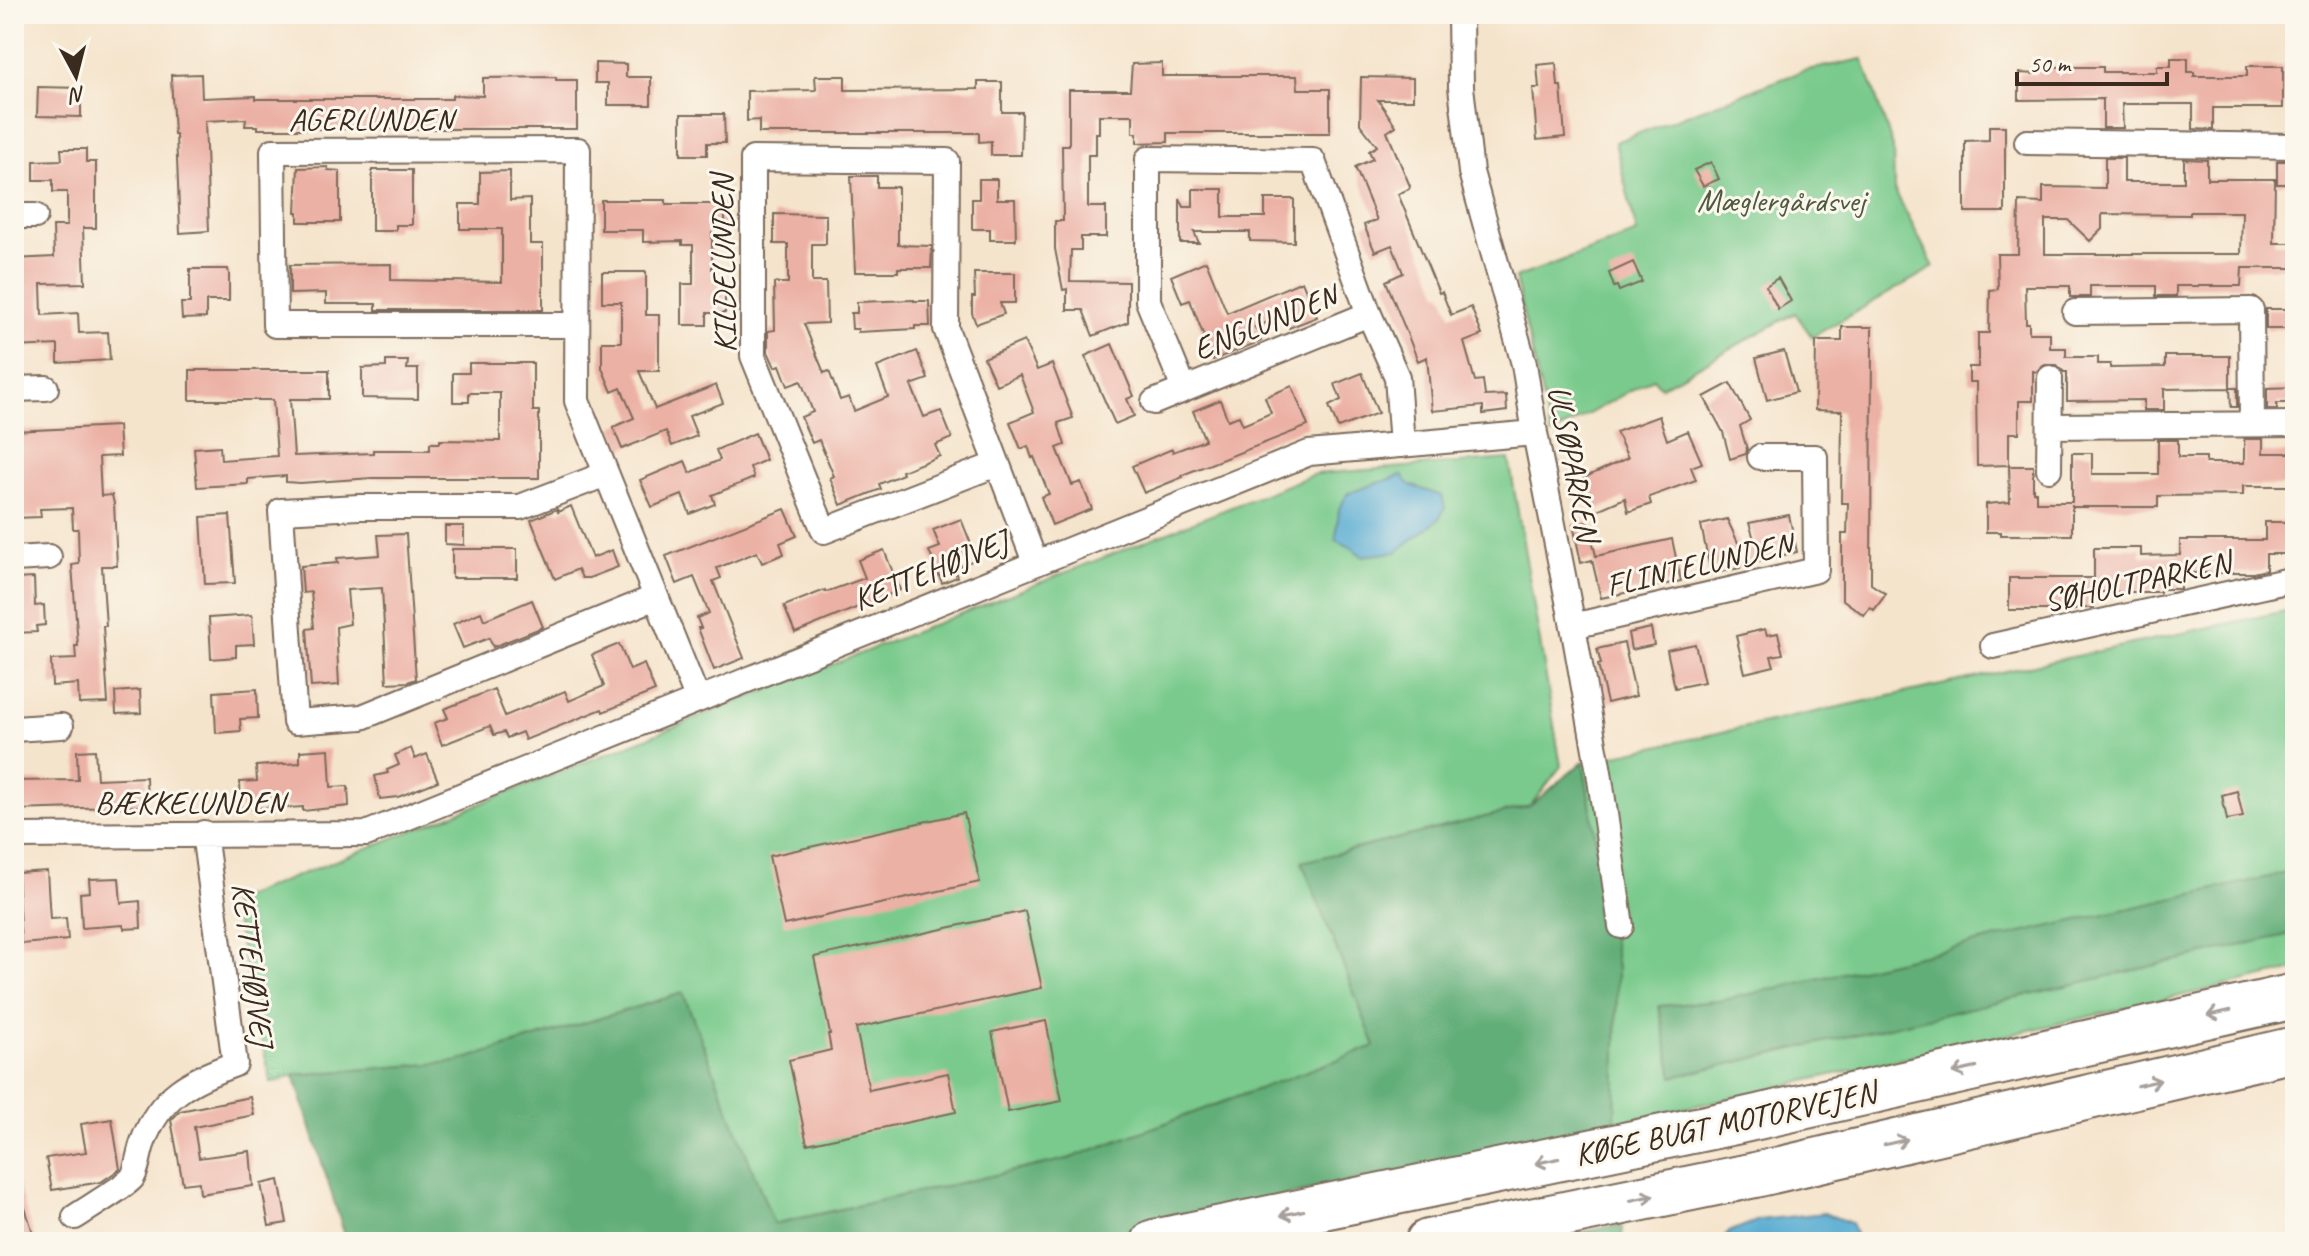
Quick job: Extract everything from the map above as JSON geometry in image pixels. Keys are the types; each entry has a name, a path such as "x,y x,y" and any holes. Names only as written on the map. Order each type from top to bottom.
{"highway":[{"name":"KØGE BUGT MOTORVEJEN","path":"1154,1242 1735,1122 2295,996"},
{"name":"KØGE BUGT MOTORVEJEN","path":"1428,1242 1755,1175 2295,1049"}],"street":[{"name":"ULSØPARKEN","path":"1460,14 1461,87 1471,172 1524,364 1599,772 1621,926"},
{"path":"2027,142 2295,146"},
{"name":"AGERLUNDEN","path":"577,325 275,325 273,151 578,150 577,401 697,698"},
{"name":"KILDELUNDEN","path":"997,464 824,531 753,356 753,159 947,161 946,329 1035,562"},
{"name":"ENGLUNDEN","path":"1184,389 1148,301 1148,159 1313,161 1369,314 1397,377 1402,445"},
{"path":"2075,312 2251,310 2252,424"},
{"name":"ENGLUNDEN","path":"1154,402 1369,314"},
{"path":"2049,469 2050,378"},
{"path":"14,389 46,388"},
{"path":"2050,426 2295,424"},
{"name":"KETTEHØJVEJ","path":"366,834 1309,453 1535,433"},
{"name":"FLINTELUNDEN","path":"1573,626 1816,570 1815,457 1760,457"},
{"path":"606,474 520,507 359,507 281,511 295,722 363,717 656,597"},
{"path":"14,559 49,557"},
{"name":"SØHOLTPARKEN","path":"1993,646 2295,579"},
{"path":"14,729 61,726"},
{"name":"KETTEHØJVEJ","path":"75,1217 133,1178 147,1129 159,1110 178,1090 201,1076 235,1064 204,833"},
{"name":"BÆKKELUNDEN","path":"14,836 366,834"}],"green space":[{"name":"Mæglergårdsvej","path":"1863,59 1893,147 1894,189 1934,267 1812,337 1795,313 1661,387 1653,378 1551,435 1515,278 1637,233 1615,142 1803,71"},
{"path":"1509,459 1561,766 1530,806 1303,862 1375,1046 1068,1159 773,1224 683,993 456,1062 295,1075 271,1083 231,902 1315,474"},
{"path":"2295,609 2295,970 1615,1124 1617,968 1583,762"},
{"path":"1583,762 1617,968 1615,1124 1076,1242 347,1242 294,1075 456,1062 683,993 774,1224 1068,1159 1375,1046 1302,862 1530,806"},
{"path":"2295,871 2295,933 1673,1077 1659,1006 1719,1001"},
{"path":"1622,1224 1623,1242 1536,1242"}],"water":[{"path":"1402,475 1410,485 1442,496 1445,508 1438,520 1396,552 1362,556 1336,540 1339,509 1348,493"},
{"path":"1824,1213 1851,1223 1858,1242 1722,1242 1728,1232 1759,1220"}],"building":[{"path":"2171,58 2188,58 2188,72 2194,72 2194,76 2247,76 2247,66 2283,66 2283,108 2213,108 2213,130 2193,129 2193,104 2122,104 2123,128 2103,128 2103,99 2019,100 2019,73 2037,74 2037,67 2103,67 2103,72 2157,72 2157,66 2171,66"},
{"path":"595,63 626,64 626,77 651,77 651,105 608,105 608,83 595,83"},
{"path":"1162,63 1162,76 1297,76 1298,89 1330,89 1330,133 1168,133 1168,142 1137,143 1137,133 1133,133 1133,115 1099,115 1096,155 1088,155 1088,207 1106,207 1106,237 1081,237 1081,250 1071,250 1070,281 1128,282 1128,322 1093,336 1083,310 1067,310 1067,289 1063,290 1055,249 1055,221 1063,221 1062,145 1069,145 1069,90 1130,90 1132,64"},
{"path":"1556,63 1565,137 1537,140 1533,88 1539,88 1537,65"},
{"path":"201,74 202,98 256,96 256,99 452,99 452,95 483,96 483,78 556,77 556,80 577,80 577,129 258,129 258,126 245,126 246,119 205,121 209,231 180,233 171,75"},
{"path":"815,76 845,76 845,90 978,89 978,82 1002,82 1002,112 1022,112 1021,155 991,155 991,141 979,142 979,133 759,133 759,120 747,121 747,91 816,90"},
{"path":"1361,77 1413,78 1413,100 1378,100 1396,126 1387,132 1410,186 1398,194 1451,315 1471,307 1482,335 1464,342 1475,381 1483,380 1485,396 1506,395 1507,411 1483,414 1483,406 1432,411 1427,357 1418,361 1386,281 1403,273 1392,245 1375,252 1364,225 1377,220 1355,167 1373,159 1369,151 1377,146 1360,124"},
{"path":"38,87 81,88 81,117 37,116"},
{"path":"681,114 724,114 725,143 707,143 707,155 681,155"},
{"path":"1989,126 2005,126 2005,212 1965,212 1965,141 1989,140"},
{"path":"61,149 86,149 86,162 96,162 96,228 83,228 85,283 41,284 42,315 78,313 79,333 108,332 110,360 58,363 58,345 14,347 14,259 54,257 53,226 67,226 67,192 53,192 53,180 34,180 34,161 62,160"},
{"path":"2105,158 2124,158 2124,182 2184,182 2184,159 2207,160 2207,179 2275,179 2274,243 2295,243 2295,268 2242,268 2241,286 2176,286 2176,296 2156,296 2156,286 2090,286 2090,297 2070,297 2070,286 2025,286 2029,333 2050,333 2050,348 2066,348 2066,357 2098,357 2098,364 2110,364 2110,368 2165,367 2165,356 2230,356 2230,388 2164,389 2164,410 2144,410 2144,400 2067,401 2067,372 2057,365 2043,365 2037,372 2033,371 2033,401 2019,401 2019,433 2009,433 2009,465 1977,466 1976,382 1969,382 1969,367 1978,367 1978,333 1989,333 1990,290 1998,289 1997,254 2018,254 2019,202 2043,203 2043,187 2105,188","holes":["2242,212 2241,254 2045,254 2045,220 2068,220 2090,241 2102,229 2102,214"]},
{"path":"2277,161 2295,161 2295,184 2277,184"},
{"path":"1711,162 1719,179 1703,186 1694,170"},
{"path":"328,167 328,170 340,171 340,222 298,222 298,168"},
{"path":"372,170 412,170 412,225 396,225 396,230 391,231 372,231"},
{"path":"510,171 510,200 530,199 530,244 543,244 543,310 376,310 376,304 326,304 326,293 290,294 290,265 391,264 391,280 502,282 502,229 460,229 460,204 480,204 480,172"},
{"path":"851,176 877,176 877,187 898,187 898,245 932,246 931,268 855,272"},
{"path":"979,179 997,179 997,199 1015,199 1016,240 990,240 990,229 972,229 972,199 979,199"},
{"path":"1193,189 1223,189 1223,217 1265,217 1265,199 1294,199 1294,242 1250,241 1250,232 1194,232 1199,243 1180,243 1180,198 1184,207 1193,207"},
{"path":"601,200 725,204 725,233 712,233 712,269 714,283 725,283 725,313 707,313 707,325 682,325 682,284 693,284 693,245 682,245 682,241 643,242 643,230 601,230"},
{"path":"774,214 826,215 826,244 812,244 812,282 826,282 827,323 804,324 824,373 829,371 840,400 849,397 854,411 888,397 877,367 917,351 928,379 911,385 924,417 941,411 952,438 935,445 940,456 902,471 903,474 879,484 881,489 841,505 830,478 834,476 819,440 812,443 801,417 813,412 801,381 788,386 780,365 775,367 768,352 768,331 775,330 774,283 788,283 788,244 774,244"},
{"path":"1206,261 1227,313 1302,281 1317,317 1289,328 1284,316 1255,327 1261,341 1213,360 1190,300 1182,303 1171,276"},
{"path":"1633,262 1642,282 1619,291 1617,286 1614,287 1609,273"},
{"path":"190,269 228,269 229,301 206,301 206,318 182,319 181,303 190,303"},
{"path":"602,272 646,272 646,315 659,315 659,371 639,371 655,409 716,385 723,403 689,416 697,436 672,446 666,431 622,449 613,427 634,418 621,388 612,392 602,368 602,342 621,342 621,302 602,302"},
{"path":"974,273 1015,273 1015,303 1000,303 1004,314 976,324 972,313"},
{"path":"1778,278 1791,301 1778,309 1766,286"},
{"path":"929,301 930,326 858,332 858,329 852,329 851,313 857,313 857,302"},
{"path":"2266,309 2295,309 2295,329 2266,329"},
{"path":"1842,327 1872,327 1871,584 1886,594 1874,610 1870,607 1864,615 1842,599 1842,534 1847,534 1848,503 1841,503 1842,411 1815,410 1816,341 1842,341"},
{"path":"1024,341 1037,370 1052,364 1073,418 1058,423 1065,445 1057,448 1072,485 1081,482 1092,509 1052,525 1041,497 1049,494 1034,457 1028,446 1021,449 1010,422 1034,412 1020,375 996,385 984,358"},
{"path":"1112,344 1134,396 1127,399 1134,416 1115,424 1085,356"},
{"path":"1784,351 1796,392 1767,400 1756,358"},
{"path":"386,361 408,361 407,369 418,369 418,399 362,398 362,368 386,367"},
{"path":"469,363 533,363 533,411 539,411 539,478 373,478 300,483 286,482 286,476 248,479 248,484 197,487 194,448 220,446 221,460 277,456 273,400 190,400 190,370 329,370 329,399 290,399 294,456 373,453 373,450 430,450 430,443 440,443 440,440 500,441 500,393 469,393 469,402 453,402 453,373 469,373"},
{"path":"1362,373 1378,413 1338,428 1329,406 1341,400 1335,384"},
{"path":"1730,383 1750,420 1740,426 1746,454 1730,459 1723,432 1704,397"},
{"path":"1292,386 1308,426 1144,493 1132,466 1172,449 1173,452 1205,440 1193,411 1220,400 1228,420 1239,416 1243,425 1271,413 1265,397"},
{"path":"2295,387 2295,403 2277,403 2277,409 2267,409 2267,388"},
{"path":"2230,388 2237,388 2237,407 2231,407"},
{"path":"1659,416 1667,440 1688,431 1702,463 1691,467 1696,480 1649,497 1651,504 1628,512 1625,498 1593,512 1579,480 1628,458 1616,432"},
{"path":"118,426 120,456 99,457 101,496 112,495 114,504 117,566 102,566 108,703 79,704 78,684 52,686 51,660 76,659 75,646 78,646 72,565 79,564 78,529 73,529 72,508 40,509 41,517 14,518 14,431"},
{"path":"755,433 766,460 750,467 754,478 712,495 715,504 690,514 682,495 652,507 640,480 685,461 690,473 720,460 716,450"},
{"path":"2244,439 2263,439 2263,453 2295,453 2295,486 2243,486 2243,495 2158,496 2158,507 2072,507 2072,535 2001,535 2001,532 1986,532 1986,504 2010,502 2009,466 2033,466 2036,502 2072,502 2072,453 2092,453 2092,474 2158,474 2158,440 2178,440 2178,457 2206,457 2206,463 2244,463"},
{"path":"571,506 592,558 612,550 618,567 589,578 582,578 578,569 555,579 531,520"},
{"path":"785,509 797,536 780,543 784,554 762,563 757,552 717,568 721,578 713,581 744,658 714,670 697,618 709,613 694,577 677,584 666,556"},
{"path":"230,515 235,583 205,584 201,517"},
{"path":"1789,515 1797,552 1711,574 1701,525 1727,519 1740,547 1755,542 1749,523"},
{"path":"961,519 977,559 954,568 957,577 942,583 929,551 940,547 933,530"},
{"path":"1588,522 1596,556 1672,539 1681,581 1601,598 1592,560 1581,563 1573,524"},
{"path":"2265,522 2295,522 2295,554 2266,554 2266,570 2253,573 2180,573 2180,589 2160,589 2160,592 2094,592 2094,608 2009,610 2009,578 2094,578 2094,548 2141,548 2141,556 2180,555 2180,540 2265,540"},
{"path":"445,526 464,526 464,545 445,544"},
{"path":"406,534 416,679 387,683 382,588 347,590 350,624 336,627 339,685 311,687 307,629 314,628 311,592 303,593 301,566 338,563 337,558 380,555 378,535"},
{"path":"452,549 517,549 517,578 452,578"},
{"path":"884,550 900,590 795,633 784,606 865,578 858,560"},
{"path":"34,578 35,606 44,605 45,625 36,626 37,632 14,633 14,579"},
{"path":"532,600 543,627 493,647 489,638 463,648 453,624 481,612 484,620"},
{"path":"252,615 254,644 236,645 236,657 211,659 209,618"},
{"path":"1651,628 1654,645 1631,650 1628,633"},
{"path":"1765,629 1767,635 1778,633 1783,654 1771,656 1774,666 1745,673 1736,636"},
{"path":"1624,643 1636,696 1607,703 1597,649"},
{"path":"619,644 630,670 644,664 655,691 525,740 522,732 507,738 504,732 494,735 490,726 442,745 434,723 448,718 444,709 494,689 505,716 565,691 569,701 604,686 592,655"},
{"path":"1695,644 1704,682 1675,688 1667,650"},
{"path":"257,689 258,718 240,719 241,731 216,733 214,692"},
{"path":"140,690 141,713 116,714 115,692"},
{"path":"411,748 415,759 427,754 438,781 398,797 380,799 375,776 388,773 387,770 399,765 395,755"},
{"path":"329,749 331,787 348,786 349,806 303,811 303,807 287,806 241,809 240,782 257,781 256,766 300,763 300,751"},
{"path":"95,750 97,779 146,777 147,806 14,810 14,781 78,780 77,751"},
{"path":"2237,791 2243,817 2227,820 2222,795"},
{"path":"964,813 980,882 784,925 769,856"},
{"path":"47,871 50,919 66,918 68,940 21,944 17,873"},
{"path":"119,878 121,903 140,901 141,928 124,929 123,925 82,928 80,893 90,892 89,879"},
{"path":"1025,911 1042,988 856,1028 869,1090 948,1073 956,1112 807,1144 789,1060 831,1050 814,957"},
{"path":"1046,1021 1062,1101 1008,1112 992,1032"},
{"path":"250,1097 254,1115 194,1127 199,1158 250,1151 253,1186 200,1194 199,1182 183,1184 171,1120 180,1111"},
{"path":"112,1119 120,1169 101,1182 52,1190 46,1158 86,1152 81,1124"},
{"path":"279,1180 287,1223 269,1226 261,1184"},
{"path":"17,1183 36,1242 14,1242 14,1184"}]}
